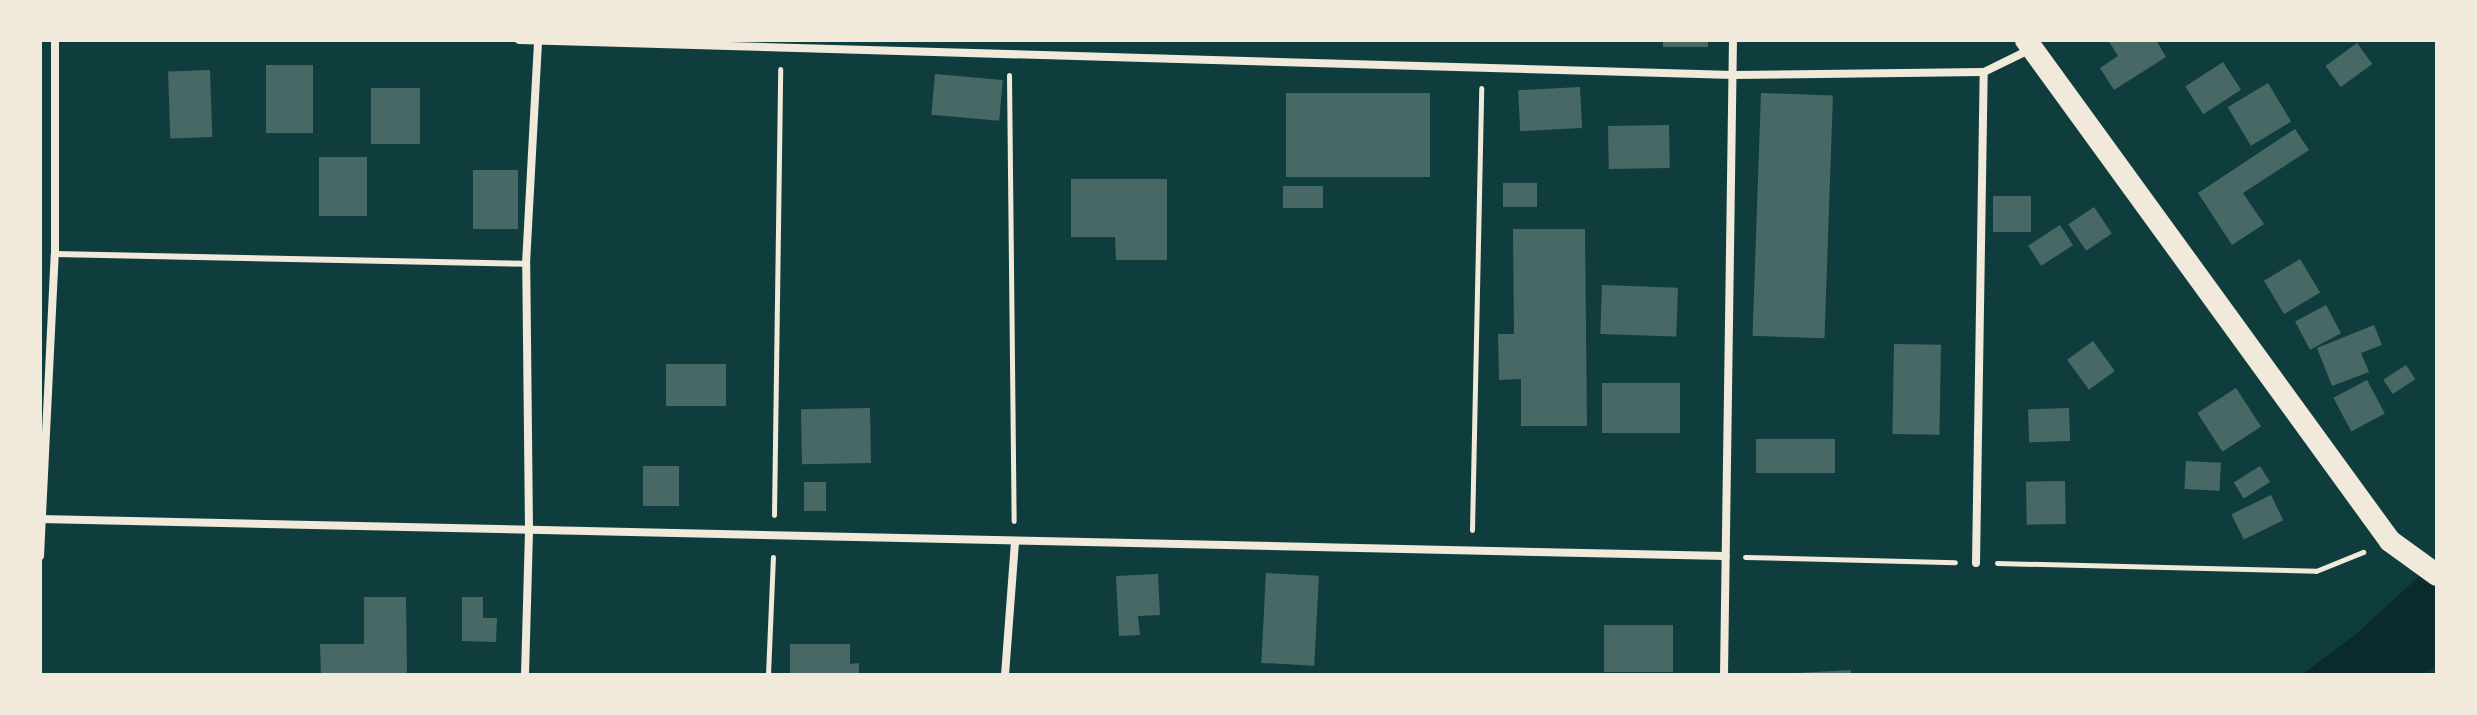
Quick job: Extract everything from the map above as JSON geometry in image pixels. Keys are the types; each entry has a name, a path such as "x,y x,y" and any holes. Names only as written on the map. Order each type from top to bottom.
{"highway":[{"path":"2029,45 2390,541 2437,575"}],"street":[{"path":"40,556 55,254 55,40"},
{"path":"519,40 1733,75 1984,72 2029,45"},
{"path":"1724,675 1733,40"},
{"path":"525,675 529,530 526,264 538,41"},
{"path":"1976,563 1984,72"},
{"path":"41,519 1726,556"},
{"path":"1005,675 1015,541"}],"lane":[{"path":"55,254 526,264"}],"path":[{"path":"768,675 774,536 780,48"},
{"path":"1009,54 1015,541"},
{"path":"1471,551 1482,67"},
{"path":"1726,556 2316,571 2390,541"}],"water":[{"path":"2437,560 2437,664 2423,675 2301,675 2355,635"}],"building":[{"path":"1663,40 1708,40 1708,47 1663,47"},
{"path":"2108,40 2156,40 2166,57 2114,90 2100,68 2118,56"},
{"path":"2357,43 2372,64 2341,87 2325,66"},
{"path":"2223,62 2241,90 2203,114 2185,87"},
{"path":"266,65 313,65 313,133 266,133"},
{"path":"210,70 212,137 170,138 168,71"},
{"path":"935,74 1003,80 999,121 931,115"},
{"path":"2268,83 2291,122 2251,146 2228,107"},
{"path":"1580,87 1582,128 1520,131 1518,90"},
{"path":"371,88 420,88 420,144 371,144"},
{"path":"1286,93 1430,93 1430,177 1286,177"},
{"path":"1761,93 1833,96 1824,338 1753,336"},
{"path":"1669,125 1670,168 1609,169 1608,126"},
{"path":"2295,129 2309,150 2243,193 2264,224 2232,245 2198,193"},
{"path":"319,157 367,157 367,216 319,216"},
{"path":"473,170 518,170 518,229 473,229"},
{"path":"1071,179 1167,179 1167,260 1116,260 1115,237 1071,237"},
{"path":"1503,183 1537,183 1537,207 1503,207"},
{"path":"1283,186 1323,186 1323,208 1283,208"},
{"path":"1993,196 2031,196 2031,232 1993,232"},
{"path":"2094,207 2112,234 2086,251 2068,224"},
{"path":"2060,225 2073,245 2041,266 2028,246"},
{"path":"1513,229 1585,229 1587,426 1521,426 1521,379 1499,380 1498,334 1514,334"},
{"path":"2300,259 2320,292 2284,314 2264,281"},
{"path":"1602,285 1678,288 1676,337 1600,334"},
{"path":"2326,305 2341,333 2310,350 2295,321"},
{"path":"2374,325 2382,345 2361,353 2369,372 2332,386 2317,348"},
{"path":"2093,341 2115,371 2089,390 2067,360"},
{"path":"1894,344 1941,345 1939,435 1892,434"},
{"path":"666,364 726,364 726,406 666,406"},
{"path":"2406,365 2415,379 2393,394 2383,380"},
{"path":"2367,380 2385,414 2351,431 2333,398"},
{"path":"1602,383 1680,383 1680,433 1602,433"},
{"path":"2236,388 2261,427 2222,452 2197,413"},
{"path":"870,408 871,463 802,464 801,409"},
{"path":"2069,408 2070,441 2029,442 2028,409"},
{"path":"1756,439 1835,439 1835,473 1756,473"},
{"path":"2186,461 2221,463 2219,491 2185,489"},
{"path":"643,466 679,466 679,506 643,506"},
{"path":"2260,466 2270,482 2244,499 2234,482"},
{"path":"2065,481 2066,524 2027,525 2026,482"},
{"path":"804,482 826,482 826,511 804,511"},
{"path":"2271,495 2283,520 2244,539 2231,514"},
{"path":"1266,573 1319,576 1314,666 1261,663"},
{"path":"1158,574 1160,615 1138,616 1140,635 1119,636 1116,576"},
{"path":"364,597 406,597 407,675 321,675 320,644 364,644"},
{"path":"462,597 483,597 483,618 497,618 496,642 462,641"},
{"path":"1604,625 1673,625 1673,672 1604,672"},
{"path":"790,644 850,644 850,664 859,663 859,675 790,675"},
{"path":"1851,670 1851,675 1797,675 1797,673"}]}
